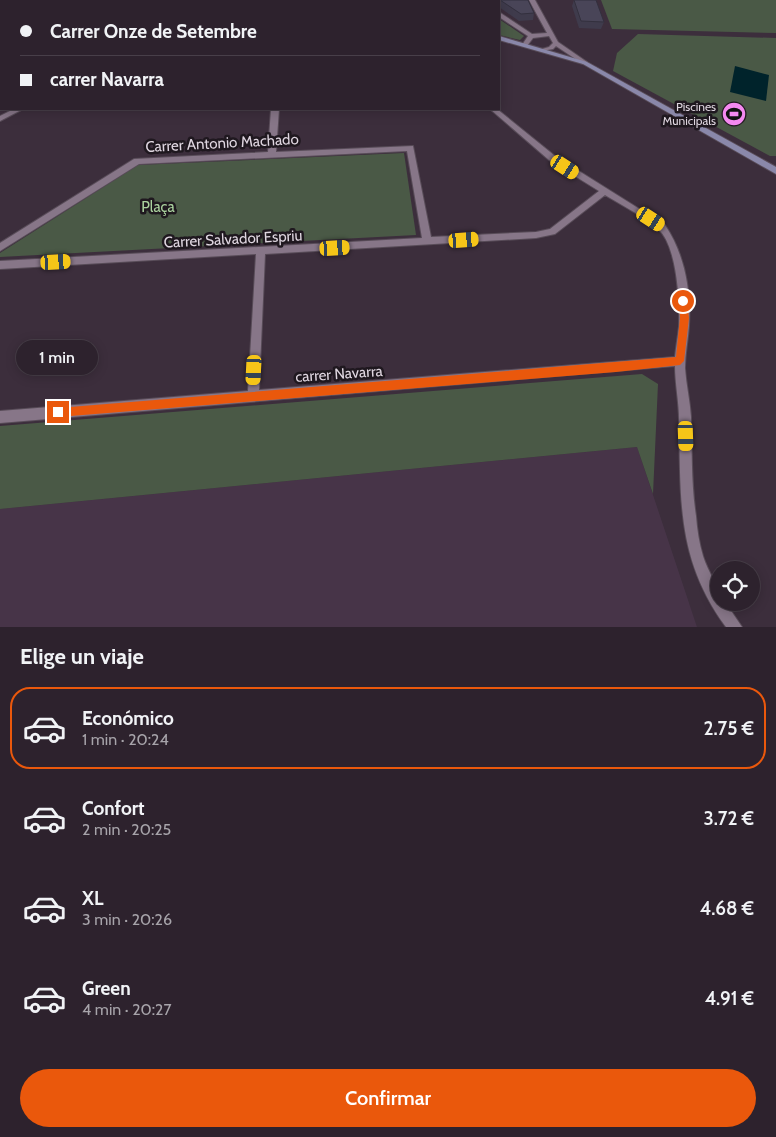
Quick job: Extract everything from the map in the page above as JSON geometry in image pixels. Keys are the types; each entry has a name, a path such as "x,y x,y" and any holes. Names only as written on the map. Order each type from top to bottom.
{"street":[{"path":"532,0 556,43 585,63 776,171"},
{"path":"500,15 531,36 552,34"},
{"path":"525,45 531,36"},
{"path":"500,38 585,63"},
{"path":"544,50 552,48 556,43"},
{"path":"0,119 17,110"},
{"path":"272,154 275,110"},
{"path":"494,110 552,158 662,227 673,241 679,266 684,318 680,361 684,400 689,526 698,568 724,614 735,627"},
{"name":"Carrer Antonio Machado","path":"0,247 137,161 410,148 427,242"},
{"name":"Carrer Salvador Espriu","path":"0,265 261,252 536,235 552,232 604,192"},
{"path":"253,396 261,252"},
{"name":"carrer Navarra","path":"0,417 616,368 680,361"}],"shaded area":[{"path":"637,447 697,627 0,627 0,509"}],"green space":[{"path":"601,0 776,0 776,33 612,29"},
{"path":"500,20 524,36 520,40 500,35"},
{"name":"Piscines Municipals","path":"638,34 776,38 776,156 770,156 613,71 617,53"},
{"name":"Plaça","path":"404,153 416,235 0,257 0,253 138,165"},
{"path":"642,374 658,384 653,494 637,447 0,509 0,426"}],"water":[{"path":"735,66 769,75 766,101 730,92"}],"building":[{"path":"500,0 528,0 534,13 521,14"},
{"path":"574,0 596,0 604,22 581,21"}],"place":[{"name":"Piscines Municipals","path":"734,114"}],"route":[{"path":"58,412 616,368 680,361 684,318 683,301"}]}
